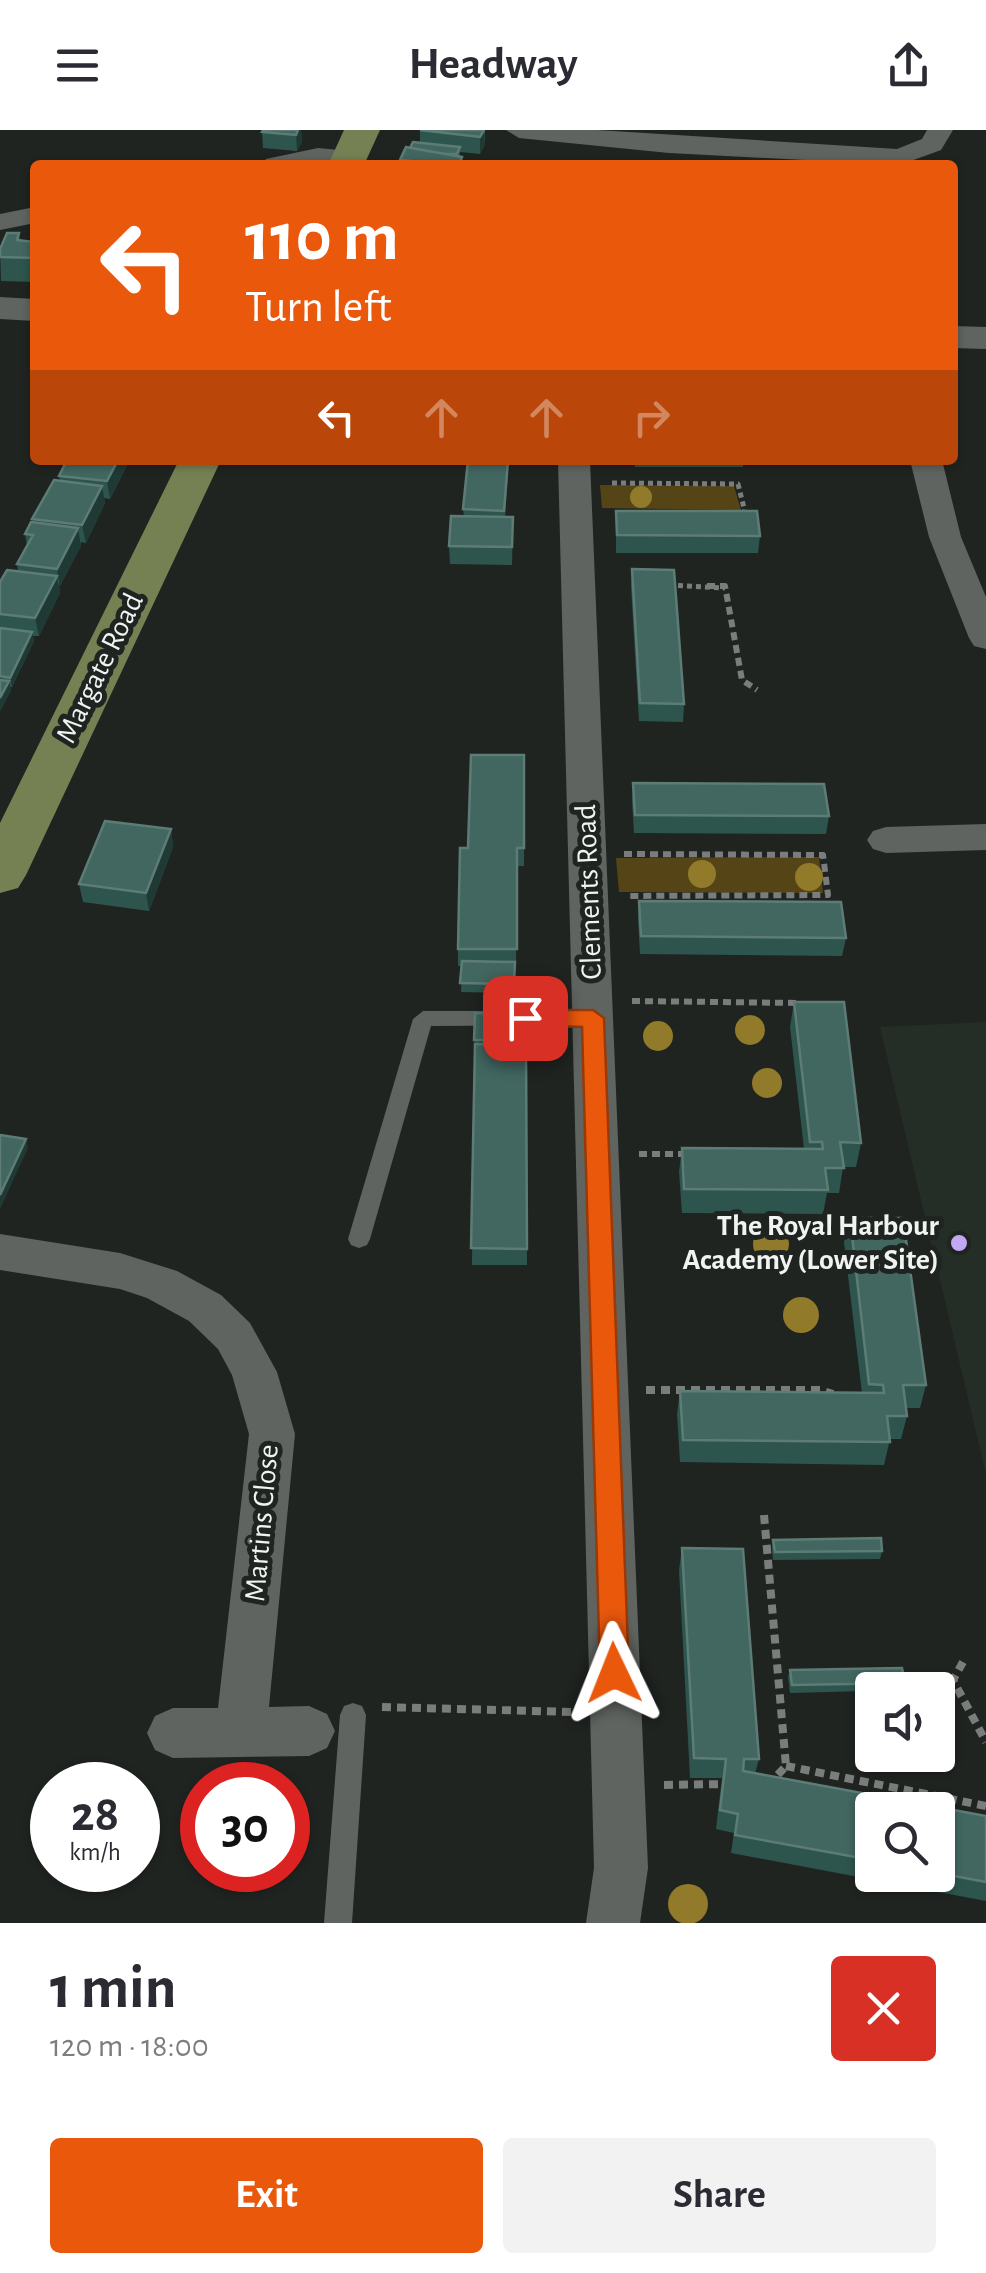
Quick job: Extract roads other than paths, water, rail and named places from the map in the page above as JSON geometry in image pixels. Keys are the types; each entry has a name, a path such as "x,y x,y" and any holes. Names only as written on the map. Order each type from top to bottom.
{"main road":[{"name":"Margate Road","path":"0,875 198,465"}],"street":[{"path":"519,130 671,137 900,157 932,144 940,130"},
{"path":"299,160 352,151"},
{"path":"0,222 30,216"},
{"path":"0,308 30,310"},
{"path":"958,337 986,338"},
{"path":"927,465 944,537 986,638"},
{"name":"Clements Road","path":"575,471 621,1868 613,1923"},
{"path":"886,840 986,837"},
{"name":"Martins Close","path":"0,1252 120,1271 161,1284 205,1308 234,1336 254,1372 272,1434 241,1732"},
{"path":"173,1732 241,1732 345,1718"}],"lane":[{"path":"359,1239 423,1019 592,1010"},
{"path":"338,1923 345,1718"}],"place":[{"name":"The Royal Harbour Academy (Lower Site)","path":"959,1243"}]}
